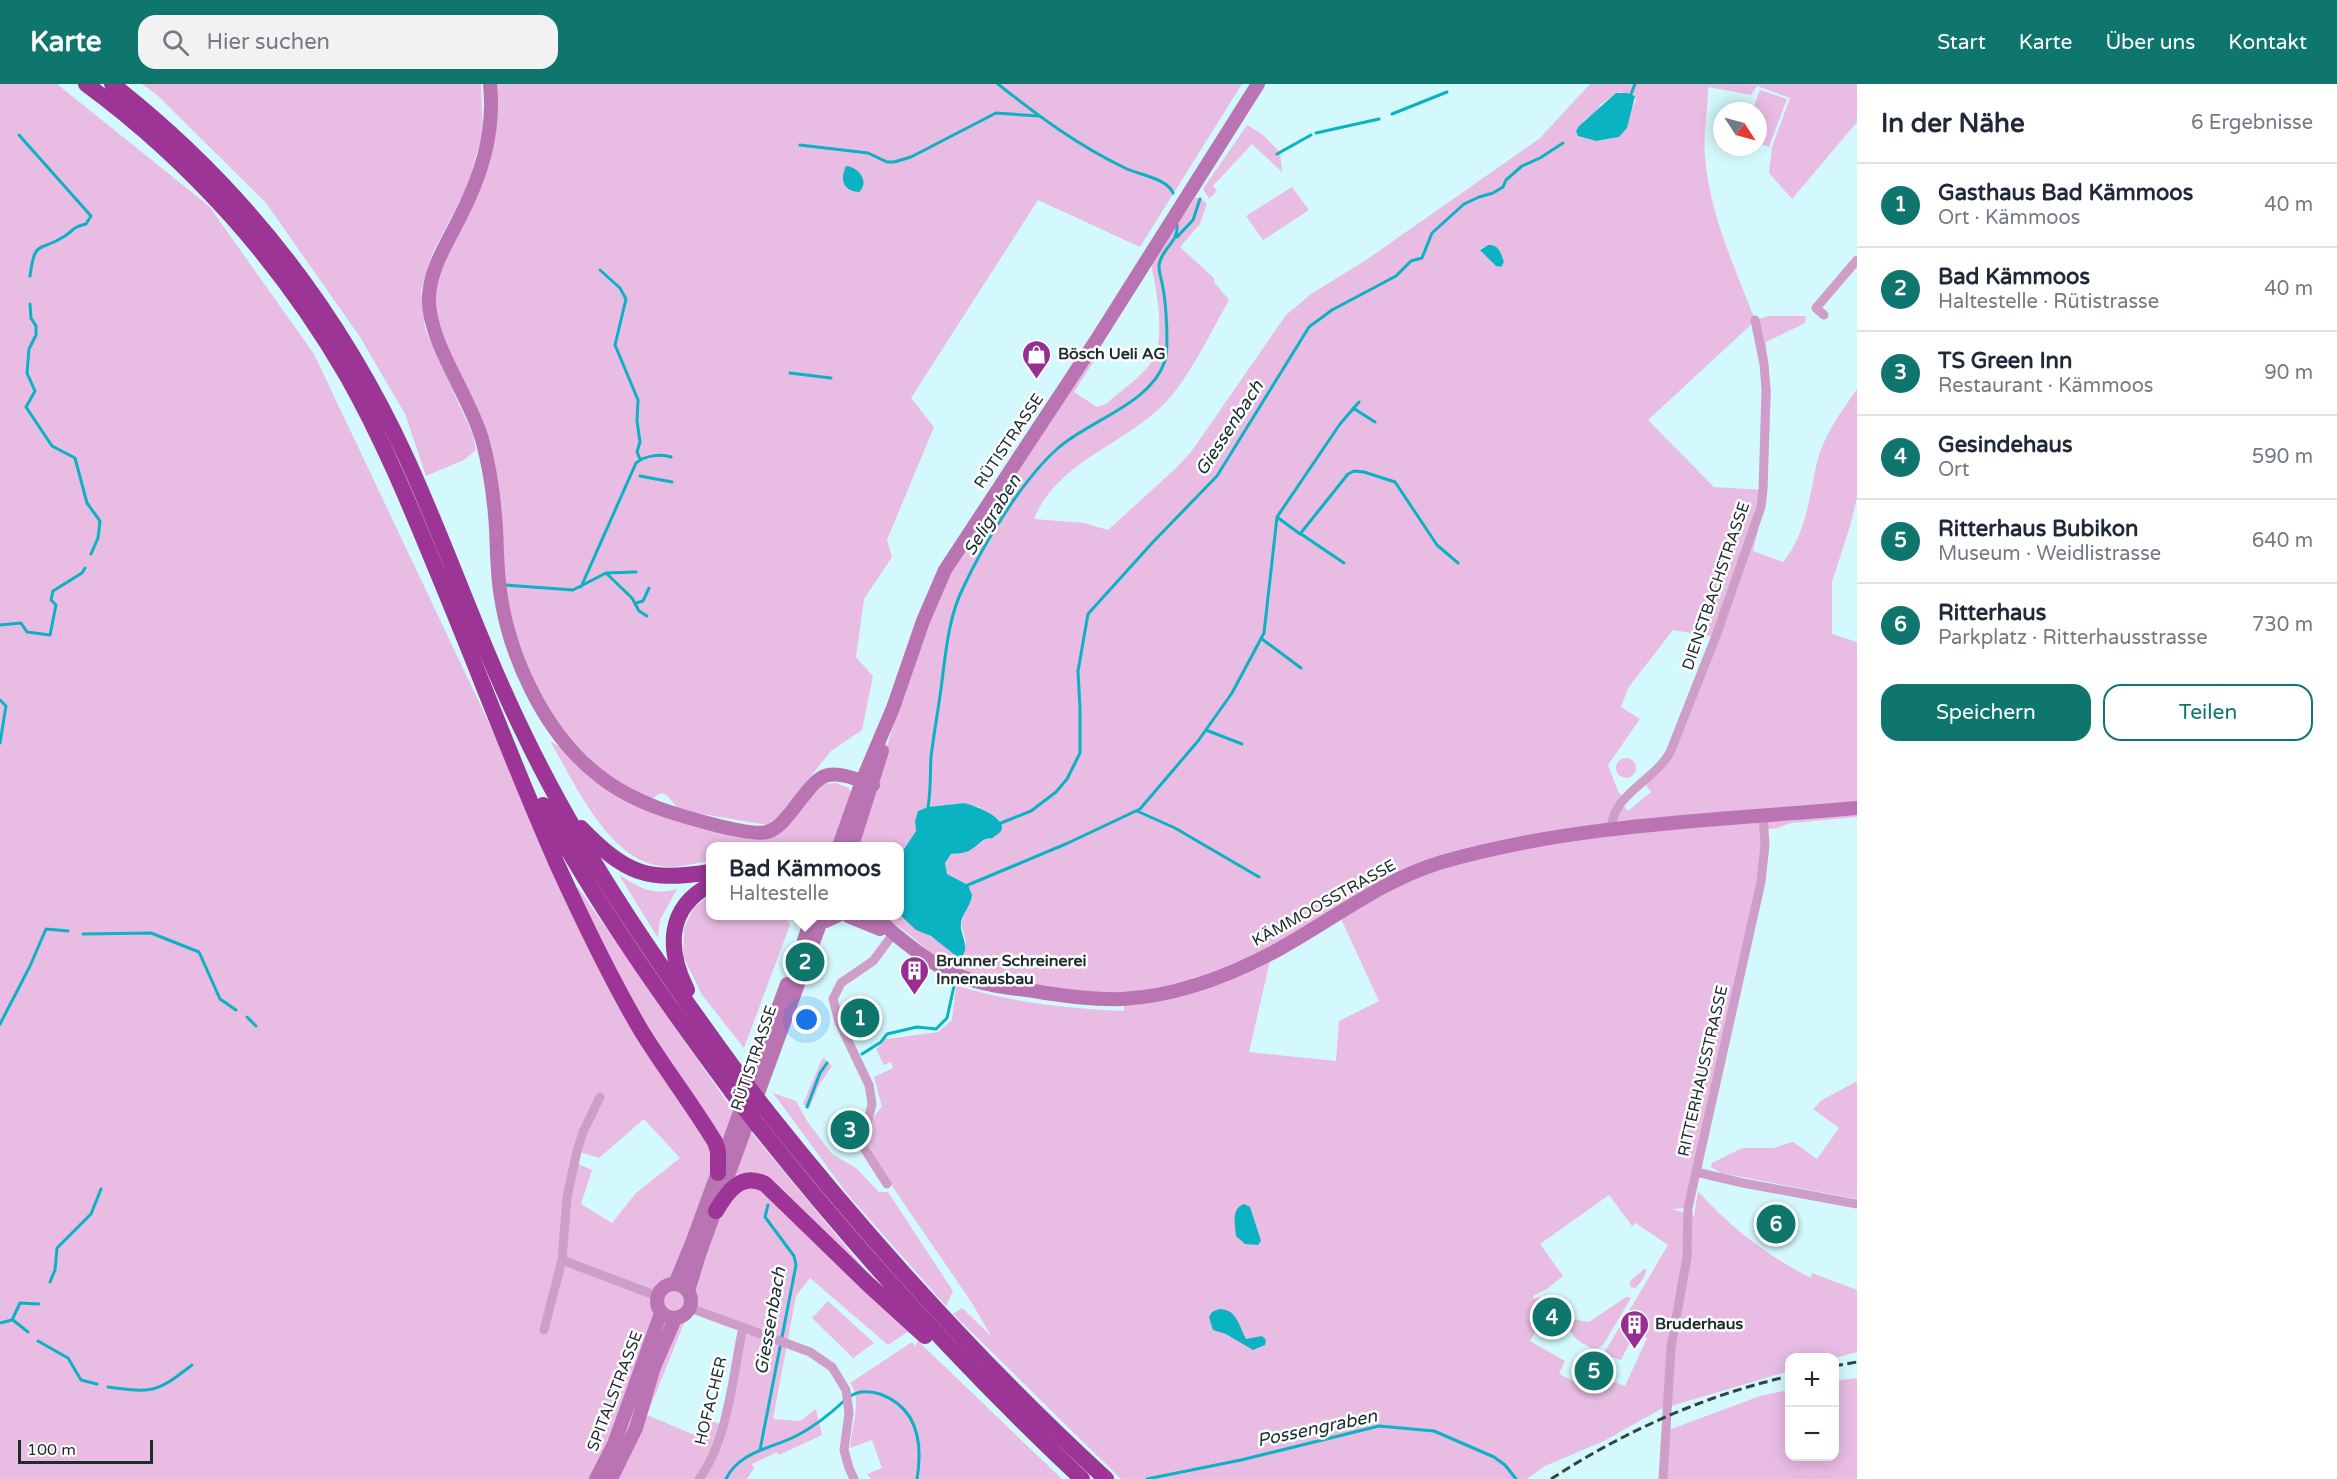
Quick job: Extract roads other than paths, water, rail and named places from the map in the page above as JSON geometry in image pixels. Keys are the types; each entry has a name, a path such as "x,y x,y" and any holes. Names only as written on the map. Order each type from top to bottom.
{"highway":[{"path":"86,84 158,142 201,184 261,251 308,314 347,376 384,447 409,502 512,759 582,918 641,1031 715,1142 723,1169"},
{"path":"112,84 175,137 235,196 296,270 338,330 378,399 407,459 508,699 562,807 638,932 710,1036 766,1110 852,1216 917,1291 1023,1400 1106,1479"},
{"path":"471,652 518,757 568,851 632,951 732,1092 840,1226 906,1301 1032,1431 1082,1479"},
{"path":"562,807 603,850 631,869 644,874 666,877 706,873"},
{"path":"706,888 687,903 678,919 673,943 678,971 710,1036"},
{"path":"716,1211 728,1192 738,1184 752,1180 768,1186 875,1291 1032,1431"}],"street":[{"path":"490,84 491,119 484,160 472,194 435,267 430,285 429,309 435,332 465,395 482,438 493,492 502,605 519,661 535,698 565,741 597,775 637,799 684,816 747,832 765,832 781,824 820,777 837,773 868,783"},
{"name":"RÜTISTRASSE","path":"853,842 868,783 922,621 949,563 1096,339 1258,84"},
{"path":"1824,315 1816,308 1857,260"},
{"name":"DIENSTBACHSTRASSE","path":"1611,830 1612,817 1617,806 1657,771 1670,751 1686,715 1743,563 1763,498 1766,390 1755,320"},
{"name":"RÜTISTRASSE","path":"841,842 868,783"},
{"name":"KÄMMOOSSTRASSE","path":"880,920 941,967 981,982 1082,998 1124,999 1148,996 1192,985 1265,956 1380,888 1421,869 1484,852 1611,830 1857,808"},
{"name":"RITTERHAUSSTRASSE","path":"1763,816 1765,844 1761,882 1696,1172 1857,1204"},
{"name":"RÜTISTRASSE","path":"723,1169 814,920"},
{"name":"KÄMMOOSSTRASSE","path":"861,920 894,933"},
{"path":"887,1184 863,1148 862,1139 871,1111 872,1095 839,1022 833,1003 834,995 841,983 873,961 894,933"},
{"path":"544,1330 562,1260 567,1197 578,1151 583,1132 600,1097"},
{"path":"688,1291 675,1284 664,1287 657,1296 657,1305 661,1313 675,1318 684,1316 690,1308 688,1291 716,1211 723,1169"},
{"path":"675,1284 723,1169"},
{"path":"1663,1479 1673,1332 1685,1272 1688,1208 1696,1172"},
{"path":"562,1260 657,1296"},
{"path":"690,1308 816,1354 827,1362 836,1372 846,1390 849,1409 844,1449 854,1479"},
{"name":"SPITALSTRASSE","path":"596,1479 614,1444 661,1313"},
{"name":"SPITALSTRASSE","path":"611,1479 636,1428 654,1367 675,1318"},
{"name":"HOFACHER","path":"699,1479 710,1461 721,1433 743,1327"}],"water":[{"path":"1616,93 1635,96 1627,128 1619,137 1596,141 1578,136 1576,131 1579,126"},
{"path":"846,166 855,169 862,176 863,184 859,192 849,189 844,184 843,175"},
{"path":"1488,245 1495,246 1499,250 1504,262 1501,267 1496,266 1480,250"},
{"path":"964,803 992,815 1002,825 1001,831 992,838 983,840 969,851 951,854 945,863 947,874 968,885 972,895 961,922 965,950 960,959 931,936 916,930 904,919 904,849 916,831 915,821 918,811 928,807"},
{"path":"1244,1204 1250,1207 1261,1241 1258,1245 1245,1244 1236,1236 1235,1213"},
{"path":"1219,1309 1234,1315 1246,1339 1262,1336 1266,1340 1265,1345 1253,1350 1226,1334 1213,1330 1209,1317 1212,1312"}],"waterway":[{"name":"Seligraben","path":"998,84 1075,140 1125,168 1159,180 1173,193"},
{"name":"Giessenbach","path":"1631,94 1635,84"},
{"path":"1392,114 1447,92"},
{"path":"800,145 868,153 887,162 894,162 911,157 996,113 1038,116"},
{"path":"1316,133 1379,119"},
{"path":"19,135 91,216 86,224 76,227 65,236 36,251 30,276"},
{"path":"1277,154 1311,135"},
{"name":"Giessenbach","path":"1001,823 1031,811 1056,792 1067,779 1080,753 1078,671 1088,614 1217,476 1309,327 1332,310 1396,276 1411,261 1422,258 1432,233 1464,204 1503,187 1506,180 1522,166 1540,158 1563,143"},
{"path":"1177,237 1193,220 1200,199"},
{"name":"Seligraben","path":"928,807 931,757 947,645 958,599 992,533 1017,495 1044,462 1070,439 1133,401 1157,376 1165,361 1167,346 1165,304 1159,266 1160,260 1175,236 1177,225"},
{"path":"600,270 620,288 626,299 615,345 638,400 637,421 640,442 637,452 640,459"},
{"path":"30,304 36,335 29,349 27,373 35,391 26,407 52,446 75,458 87,503 100,521 98,538 91,554"},
{"path":"790,373 831,378"},
{"path":"968,885 1068,843 1140,809 1198,741 1232,693 1264,633 1277,517 1340,424 1359,402"},
{"path":"1353,408 1375,422"},
{"path":"581,587 636,463 653,456 671,457"},
{"path":"1277,517 1300,534 1348,474 1354,471 1364,472 1395,482 1437,545 1458,563"},
{"path":"640,476 672,482"},
{"path":"1301,534 1344,563"},
{"path":"0,625 21,623 27,632 50,635 56,605 51,600 53,591 82,573 85,568"},
{"path":"506,585 573,590 606,573 636,572"},
{"path":"606,573 632,598 639,611 647,616"},
{"path":"636,603 643,601 649,588"},
{"path":"1262,639 1301,668"},
{"path":"0,700 6,706 0,743"},
{"path":"1206,730 1242,744"},
{"path":"1137,811 1175,828 1259,877"},
{"path":"0,1024 46,929 68,931"},
{"path":"83,934 151,933 199,952 220,999 236,1010"},
{"name":"Giessenbach","path":"957,958 957,963"},
{"name":"Giessenbach","path":"862,1054 881,1042 887,1034 917,1027 936,1029 947,1018 954,986"},
{"path":"247,1017 256,1026"},
{"name":"Giessenbach","path":"807,1107 820,1073 827,1063"},
{"path":"50,1282 55,1270 57,1248 91,1214 101,1189"},
{"name":"Giessenbach","path":"760,1450 796,1265 794,1256 765,1217 768,1205"},
{"path":"0,1323 12,1320 20,1303 39,1304"},
{"path":"13,1320 28,1332"},
{"path":"38,1341 68,1358 81,1380 97,1384"},
{"path":"108,1387 135,1390 154,1389 192,1365"},
{"name":"Possengraben","path":"849,1397 860,1392 876,1393 893,1400 903,1408 915,1428 918,1440 917,1479"},
{"name":"Possengraben","path":"726,1479 739,1462 748,1456 804,1431 822,1420 844,1401"},
{"name":"Possengraben","path":"1147,1479 1241,1460 1379,1426 1434,1431 1494,1457 1505,1465 1516,1479"}],"railway":[{"path":"1839,1365 1857,1362"},
{"path":"1551,1479 1607,1446 1666,1417 1727,1394 1785,1377"}],"place":[{"name":"Bösch Ueli AG","path":"1037,380"},
{"name":"Bad Kämmoos","path":"805,962"},
{"name":"Brunner Schreinerei Innenausbau","path":"915,996"},
{"name":"Gasthaus Bad Kämmoos","path":"860,1018"},
{"name":"TS Green Inn","path":"850,1130"},
{"name":"Ritterhaus","path":"1776,1224"},
{"name":"Gesindehaus","path":"1552,1317"},
{"name":"Bruderhaus","path":"1634,1350"},
{"name":"Ritterhaus Bubikon","path":"1594,1371"}]}
